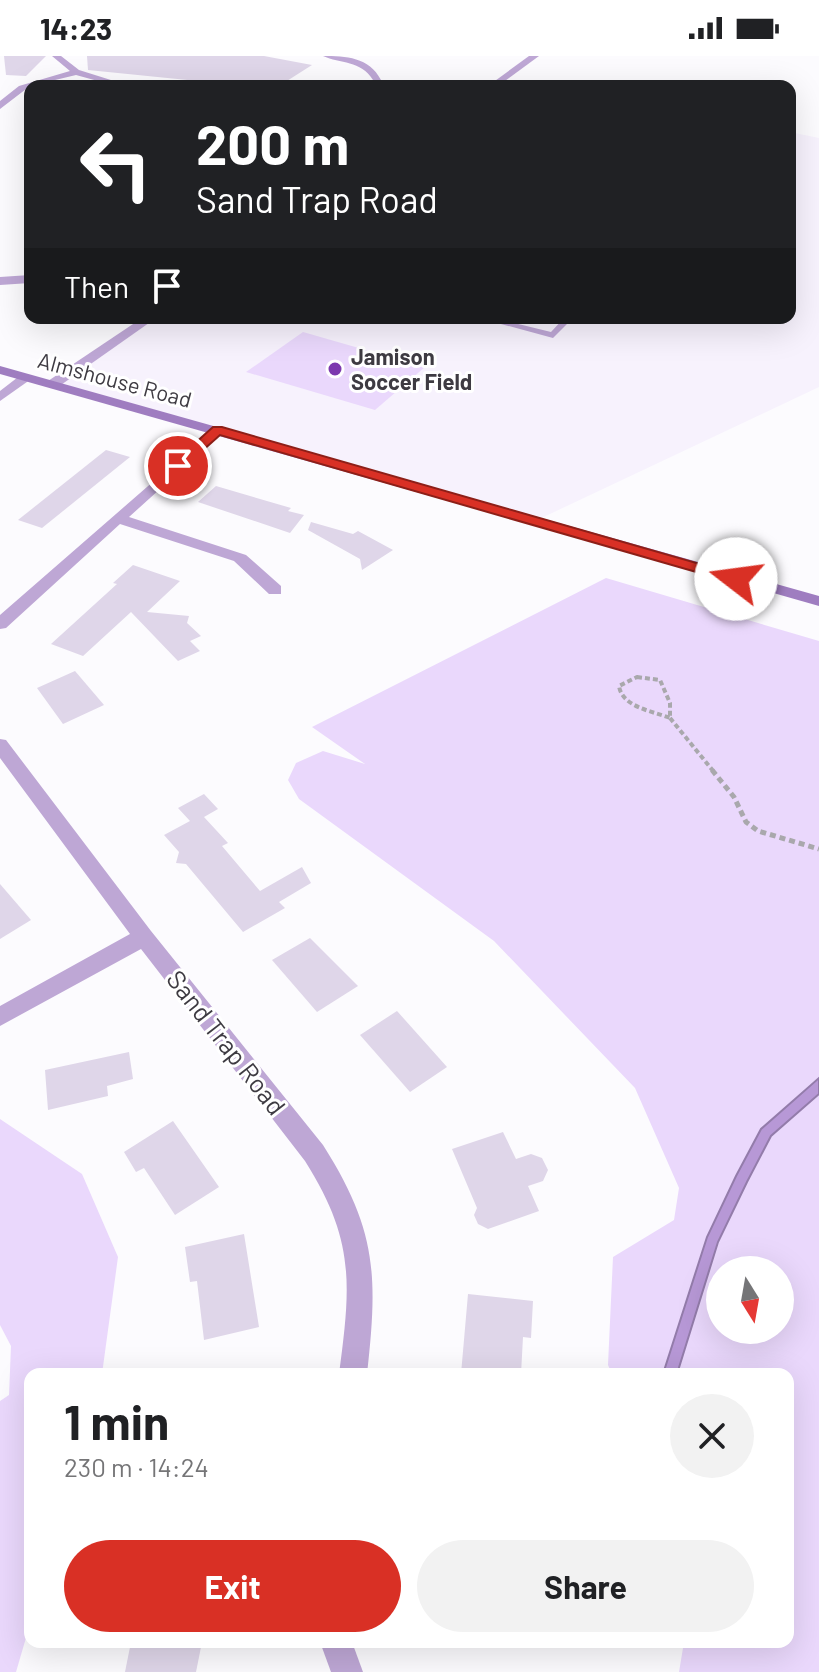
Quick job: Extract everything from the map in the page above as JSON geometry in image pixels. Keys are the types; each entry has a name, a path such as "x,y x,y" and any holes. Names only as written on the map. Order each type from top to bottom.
{"main road":[{"name":"Almshouse Road","path":"0,370 819,601"}],"street":[{"path":"56,56 76,72 105,80"},
{"path":"327,56 372,70 377,80"},
{"path":"501,80 535,56"},
{"path":"49,80 76,72"},
{"path":"0,106 24,87"},
{"path":"0,281 24,279"},
{"path":"53,384 141,324"},
{"path":"0,397 27,377"},
{"path":"0,624 217,430"},
{"path":"119,519 240,558 275,590"},
{"name":"Sand Trap Road","path":"0,745 144,937 314,1153 338,1189 355,1230 363,1282 354,1368"},
{"path":"0,1017 144,937"},
{"path":"338,1648 347,1672"}],"lane":[{"path":"508,324 553,335 563,324"}],"path":[{"path":"670,718 670,703 660,680 637,677 619,686 620,694 627,702 670,718 734,797 746,822 758,831 819,849"}],"shaded area":[{"path":"796,133 819,138 819,387 533,522 53,384 141,324 796,324"},
{"name":"Jamison Soccer Field","path":"303,332 425,367 375,410 246,372"},
{"path":"606,578 819,641 819,1672 679,1672 683,1648 794,1648 794,1368 609,1368 613,1257 674,1220 679,1188 635,1088 494,941 299,799 288,780 296,763 323,751 365,764 312,727"},
{"path":"819,1078 819,1094 771,1136 714,1256 706,1256 706,1281 679,1368 665,1368 707,1237 761,1129"},
{"path":"0,1119 82,1174 118,1257 103,1368 24,1368 24,1645 16,1672 0,1672 0,1401 9,1395 11,1346 0,1325"}],"building":[{"path":"4,56 46,56 26,76 6,75"},
{"path":"87,56 264,56 312,65 288,80 187,80 88,70"},
{"path":"106,450 130,457 42,528 18,520"},
{"path":"216,486 291,508 288,511 304,515 290,533 198,502"},
{"path":"311,522 353,534 358,531 393,550 362,570 360,559 308,530"},
{"path":"133,565 180,581 147,612 189,616 187,623 201,636 190,641 200,651 178,661 131,612 83,656 51,644 117,584 113,583"},
{"path":"75,671 104,705 63,724 37,688"},
{"path":"204,794 218,809 204,817 228,843 222,846 260,891 302,867 311,883 279,902 285,908 243,932 186,864 176,863 179,852 164,835 190,821 178,808"},
{"path":"0,884 31,920 0,939"},
{"path":"310,938 358,986 317,1012 272,960"},
{"path":"397,1011 447,1067 410,1092 360,1035"},
{"path":"129,1052 133,1079 107,1086 108,1096 48,1110 45,1070"},
{"path":"173,1121 219,1187 175,1215 144,1168 136,1172 124,1152"},
{"path":"503,1132 516,1159 531,1154 542,1158 548,1170 543,1181 528,1186 539,1211 488,1229 478,1224 474,1215 477,1208 452,1149"},
{"path":"244,1234 259,1327 204,1340 197,1281 190,1282 185,1247"},
{"path":"468,1294 533,1301 531,1338 523,1337 521,1368 462,1368"},
{"path":"130,1648 201,1648 196,1672 125,1672"}],"place":[{"name":"Jamison Soccer Field","path":"335,369"}],"route":[{"path":"178,466 217,430 736,579"}]}
